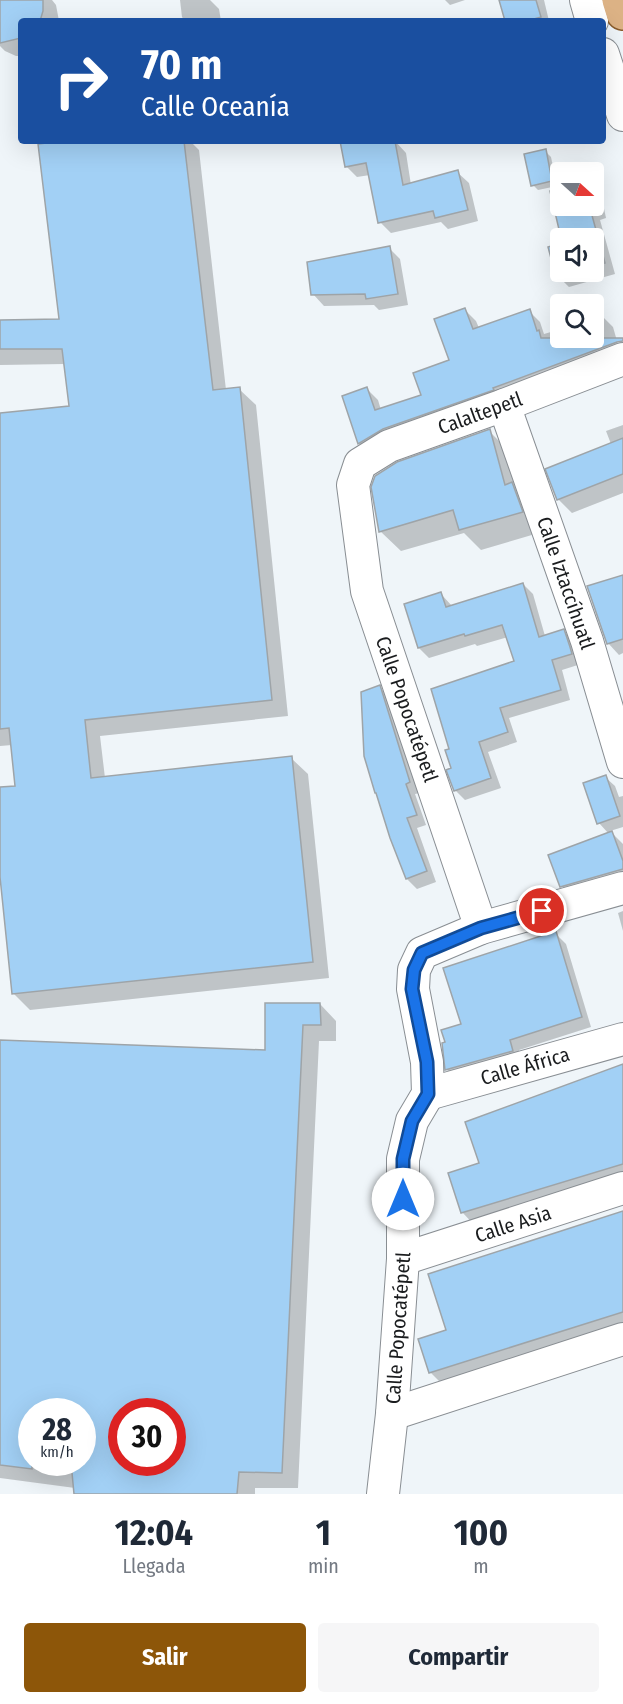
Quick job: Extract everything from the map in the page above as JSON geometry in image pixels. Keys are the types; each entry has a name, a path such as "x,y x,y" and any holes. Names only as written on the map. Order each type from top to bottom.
{"main road":[{"path":"619,0 623,13"}],"street":[{"path":"586,0 591,18"},
{"path":"606,63 623,115"},
{"name":"Calaltepetl","path":"353,485 360,464 389,446 623,359"},
{"name":"Calle Iztaccíhuatl","path":"504,405 587,641 623,762"},
{"name":"Calle Popocatépetl","path":"353,485 367,591 481,928"},
{"path":"428,1094 427,1062 412,989 414,970 422,953 481,928 623,888"},
{"name":"Calle África","path":"428,1094 623,1039"},
{"name":"Calle Popocatépetl","path":"383,1494 392,1414 403,1259 403,1159 412,1121 428,1094"},
{"name":"Calle Asia","path":"403,1259 623,1188"},
{"path":"392,1414 623,1339"}],"building":[{"path":"0,0 43,0 41,18 18,18 18,39 0,43"},
{"path":"499,0 536,0 541,17 538,18 504,18"},
{"path":"38,144 184,144 213,390 240,387 272,700 85,720 91,778 292,756 313,962 12,994 0,877 0,787 15,786 9,728 0,729 0,413 69,406 62,349 0,349 0,320 59,319"},
{"path":"341,144 396,144 403,185 458,170 468,210 435,218 433,211 378,223 366,163 345,167"},
{"path":"546,149 550,181 531,186 524,154"},
{"path":"556,216 592,216 595,228 559,228"},
{"path":"390,246 398,294 366,299 365,294 311,295 307,262"},
{"path":"465,308 473,329 530,309 541,338 550,338 550,348 601,348 493,388 494,390 383,429 358,444 342,396 367,387 375,410 421,395 413,373 449,360 434,319"},
{"path":"604,338 623,338 623,341 604,347"},
{"path":"490,429 505,485 512,482 523,512 459,530 453,510 379,532 371,487 375,476 397,462"},
{"path":"623,438 623,474 557,500 545,469"},
{"path":"623,575 623,639 607,644 587,586"},
{"path":"523,583 539,637 564,629 572,654 552,660 561,690 500,708 508,732 479,742 491,778 454,791 446,770 451,768 445,750 449,749 431,689 514,661 502,625 418,648 404,604 441,592 446,607"},
{"path":"380,685 410,782 406,784 417,815 407,818 427,871 406,879 390,838 364,756 361,692"},
{"path":"606,775 620,816 597,824 583,783"},
{"path":"612,831 623,861 623,869 560,887 548,855"},
{"path":"556,931 582,1017 510,1040 513,1051 445,1070 442,1043 445,1042 441,1030 461,1024 443,968"},
{"path":"265,1003 320,1003 321,1025 303,1025 282,1473 239,1472 237,1494 74,1494 72,1476 96,1476 96,1398 18,1398 18,1467 0,1465 0,1040 265,1050"},
{"path":"623,1064 623,1164 461,1213 448,1173 479,1163 465,1122"},
{"path":"623,1211 623,1312 429,1373 418,1339 446,1330 428,1274"}],"route":[{"path":"403,1199 403,1159 412,1121 428,1094 427,1062 412,989 414,970 422,953 481,928 542,911"}]}
